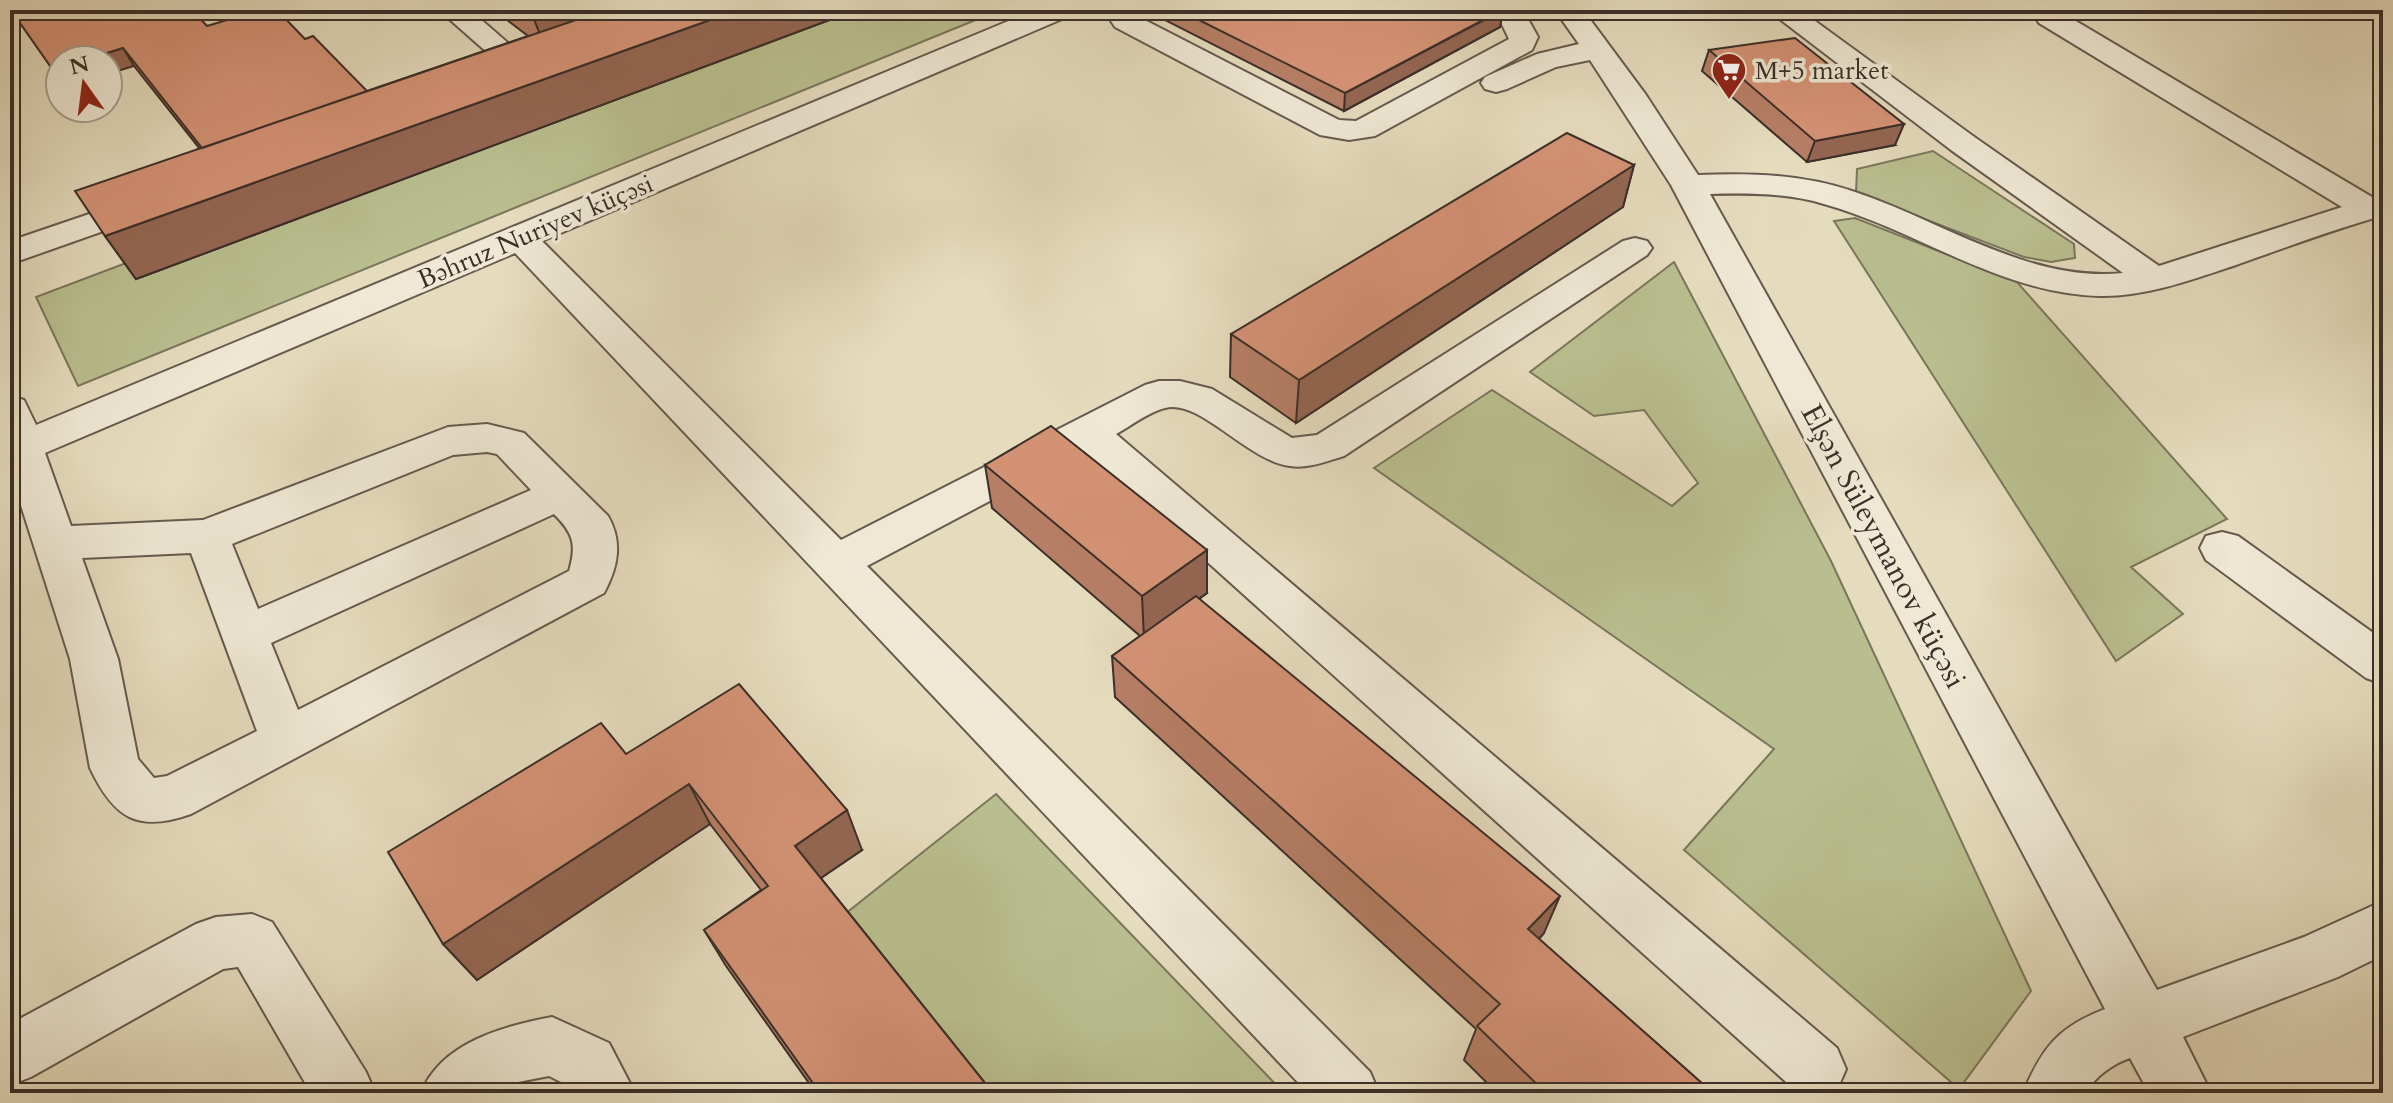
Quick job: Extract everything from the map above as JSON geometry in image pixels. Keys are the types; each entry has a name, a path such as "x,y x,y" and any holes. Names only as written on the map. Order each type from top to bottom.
{"street":[{"path":"453,10 525,71"},
{"name":"Bəhruz Nuriyev küçəsi","path":"14,436 519,237 1059,10"},
{"path":"1401,127 1519,59 1524,37 1509,10"},
{"name":"Elşən Süleymanov küçəsi","path":"1569,10 1599,49 1688,185 2181,1093"},
{"path":"1782,10 1962,143 2152,277"},
{"path":"2049,17 2376,207"},
{"path":"1125,21 1331,128 1349,131 1364,129 1519,59 1599,49"},
{"path":"1688,185 1770,184 1804,188 1846,201 1983,256 2047,276 2098,285 2192,268 2376,207"},
{"path":"10,253 172,196"},
{"path":"519,237 1349,1093"},
{"path":"835,563 1159,394 1182,393 1200,397 1282,451 1306,452 1330,446 1635,248"},
{"path":"1088,432 1816,1069"},
{"path":"14,436 55,543 94,659 115,768 142,801 173,798 588,581 597,552 593,527 510,443 487,438 448,441 207,536 55,543"},
{"path":"244,635 560,494"},
{"path":"207,536 285,741"},
{"path":"2222,548 2383,665"},
{"path":"2053,1093 2069,1064 2095,1042 2318,958 2383,927"},
{"path":"10,1056 216,943 252,940 345,1093"},
{"path":"451,1093 506,1055 552,1046 588,1064 605,1093"}],"green space":[{"path":"856,10 1000,10 78,386 36,297 126,263 136,279"},
{"path":"1933,151 2074,244 2075,258 2051,262 2024,257 1856,193 1857,169"},
{"path":"1855,218 2017,282 2227,519 2131,567 2183,614 2116,661 1834,221"},
{"path":"1674,262 1831,561 2031,991 1959,1089 1684,850 1774,749 1374,468 1492,390 1672,506 1698,483 1644,410 1594,416 1530,372"},
{"path":"996,794 1284,1093 979,1093 840,918"}],"building":[{"path":"11,10 192,10 207,26 260,10 277,10 305,39 313,36 367,91 202,148 124,49 124,44 44,44 44,57"},
{"path":"605,10 738,10 105,236 75,191"},
{"path":"1179,10 1502,10 1345,93"},
{"path":"1795,38 1904,124 1815,141 1709,50"},
{"path":"1567,133 1634,165 1299,380 1231,334"},
{"path":"1051,426 1207,550 1142,596 985,465"},
{"path":"1196,596 1560,896 1528,929 1713,1093 1546,1093 1477,1026 1500,1004 1112,656"},
{"path":"739,684 847,810 795,846 993,1093 820,1093 704,930 768,886 689,784 443,944 388,852 601,723 626,754"}],"place":[{"name":"М+5 market","path":"1729,101"}]}
